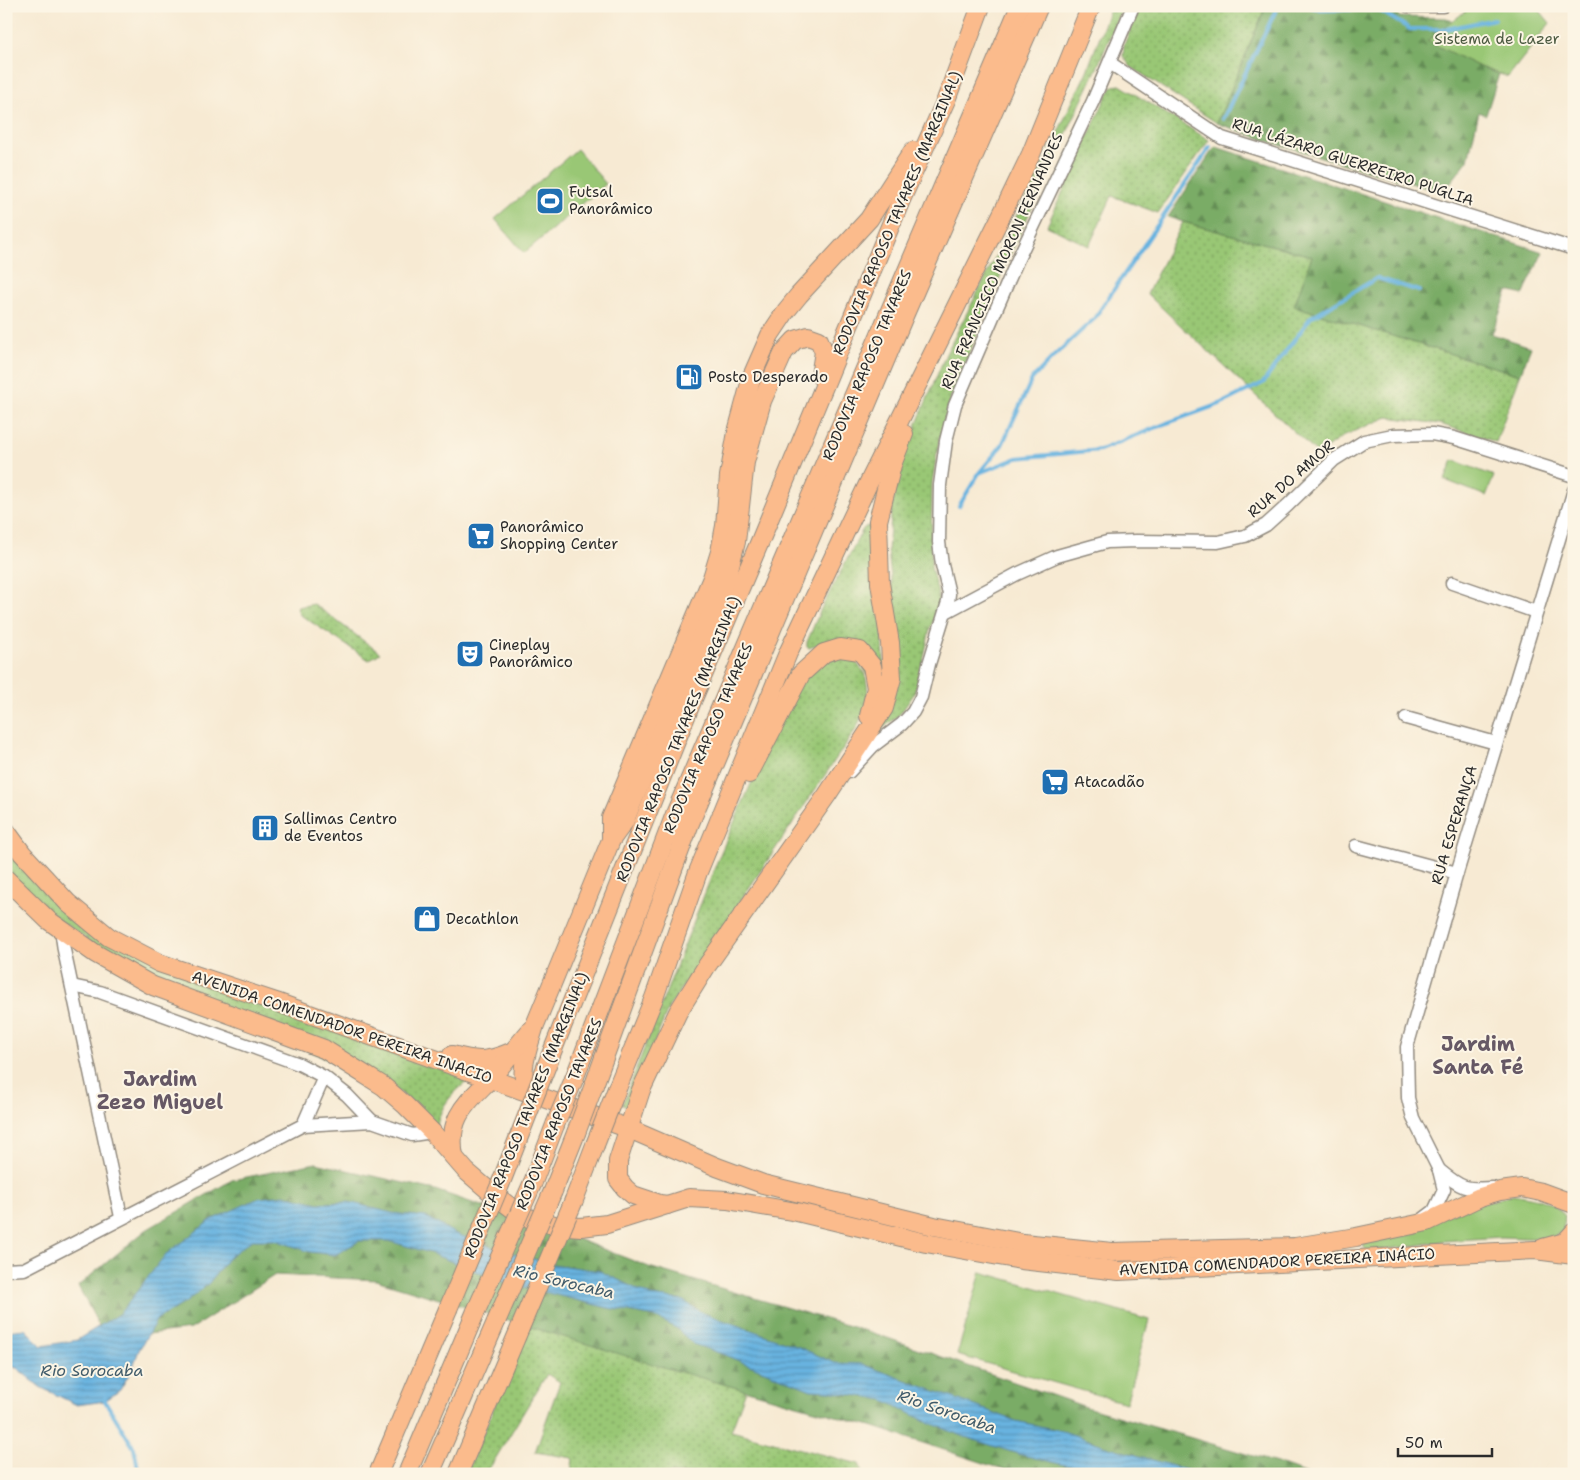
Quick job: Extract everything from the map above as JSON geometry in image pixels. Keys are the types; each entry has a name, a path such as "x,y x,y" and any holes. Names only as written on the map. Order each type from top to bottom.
{"highway":[{"name":"RODOVIA RAPOSO TAVARES (MARGINAL)","path":"378,1474 500,1185 692,701 761,539 900,200 946,100 981,6"},
{"path":"981,97 1006,6"},
{"name":"RODOVIA RAPOSO TAVARES","path":"408,1474 476,1311 533,1182 675,814 1020,6"},
{"name":"RODOVIA RAPOSO TAVARES","path":"430,1474 552,1191 594,1085 690,823 900,325 1039,6"},
{"path":"458,1474 574,1200 654,998 698,872 788,653 868,484 944,333 1030,154 1091,6"},
{"path":"611,840 611,818 712,578 725,526 729,476 737,432 752,376 770,335 795,300 869,219 946,100"},
{"path":"668,1205 633,1195 618,1179 618,1161 627,1128 641,1090 678,1012 706,967 827,795 884,708 892,678 890,644 880,583 878,521 892,465 944,333"},
{"path":"531,1093 524,1080 523,1072 535,1025 611,840 624,822 728,573 736,542 745,462 762,401 784,352 795,340 808,336 819,340 824,352 821,373 761,539"},
{"path":"698,872 801,674 824,654 840,648 860,651 872,666 876,688 871,713 839,777"},
{"path":"6,823 22,853"},
{"path":"6,831 22,853"},
{"name":"AVENIDA COMENDADOR PEREIRA INACIO","path":"22,853 68,903 109,937 159,963 276,1002 627,1128"},
{"name":"AVENIDA COMENDADOR PEREIRA INÁCIO","path":"6,879 48,920 96,954 153,986 324,1050 382,1086 405,1105 432,1132 466,1171 487,1189 522,1216 554,1225 580,1227 607,1224 689,1198 727,1200 797,1212 926,1243 1021,1260 1119,1272 1535,1250 1574,1255"},
{"path":"454,1157 452,1144 454,1127 460,1113 535,1025"},
{"path":"421,1054 429,1050 438,1050 484,1061 514,1051"},
{"path":"641,1090 641,1109 646,1122 652,1132 669,1146"},
{"name":"AVENIDA COMENDADOR PEREIRA INÁCIO","path":"627,1128 717,1168 763,1184 934,1226 1032,1244 1112,1252 1294,1247 1356,1237 1427,1222 1480,1197 1500,1191 1522,1188 1540,1192 1573,1205"},
{"path":"620,1153 637,1146 669,1146"},
{"path":"1535,1250 1565,1242 1574,1232"}],"street":[{"name":"RUA FRANCISCO MORON FERNANDES","path":"827,795 873,746 902,724 913,712 921,697 929,664 946,612 949,594 939,542 940,485 946,440 955,405 1017,261 1110,63 1133,6"},
{"path":"1408,6 1442,6"},
{"name":"RUA LÁZARO GUERREIRO PUGLIA","path":"1110,63 1222,138 1574,249"},
{"name":"RUA DO AMOR","path":"946,612 1017,574 1057,556 1107,542 1218,542 1245,536 1266,524 1334,460 1364,441 1393,435 1432,434 1454,438 1574,476"},
{"name":"RUA ESPERANÇA","path":"1404,1227 1424,1219 1434,1211 1444,1190 1439,1170 1413,1118 1408,1098 1407,1046 1457,872 1574,490"},
{"path":"1452,583 1536,612"},
{"path":"1406,718 1496,743"},
{"path":"1356,846 1457,872"},
{"path":"61,929 122,1217"},
{"path":"72,986 100,992 298,1064 324,1077 347,1095 372,1121"},
{"path":"303,1125 324,1077"},
{"path":"6,1270 24,1269 303,1125 372,1121 412,1135 432,1132"},
{"name":"RUA ESPERANÇA","path":"1439,1170 1454,1182 1469,1189 1513,1189"}],"green space":[{"path":"1111,6 1123,6 1097,68 1007,261 951,397 939,441 932,483 931,568 938,593 939,609 930,628 914,694 900,714 878,732 898,644 888,550 892,507 903,457 946,354 1044,162 1087,71"},
{"path":"1140,6 1266,6 1217,123 1131,67 1123,56 1124,45"},
{"path":"1266,6 1396,6 1399,17 1447,18 1452,22 1428,41 1480,67 1499,74 1486,115 1479,112 1468,160 1445,190 1434,190 1270,142 1217,123"},
{"name":"Sistema de Lazer","path":"1472,6 1536,6 1550,23 1508,77 1480,67 1427,41"},
{"path":"1120,85 1209,140 1158,213 1112,196 1089,246 1047,226 1107,95 1113,86"},
{"path":"1216,147 1543,252 1523,295 1508,291 1492,334 1531,347 1520,375 1294,306 1312,256 1168,217"},
{"name":"Futsal Panorâmico","path":"577,149 606,184 524,253 495,219"},
{"path":"1183,222 1312,256 1295,306 1520,375 1496,442 1440,424 1388,417 1345,435 1318,454 1147,294"},
{"path":"1453,460 1494,476 1486,496 1445,480"},
{"path":"870,526 882,623 885,680 880,692 845,640 823,642 809,648 807,647 807,642 821,609 863,529"},
{"path":"314,604 380,653 369,660 299,614 297,607"},
{"path":"842,656 855,661 865,673 868,691 865,709 856,729 669,1007 628,1107 622,1105 719,857 785,706 806,677 828,660"},
{"path":"6,842 93,933 469,1080 448,1100 441,1112 437,1126 401,1093 158,981 118,960 62,922 6,871"},
{"path":"316,1163 435,1190 580,1240 649,1267 873,1333 1086,1407 1277,1463 1307,1474 1022,1474 871,1426 656,1365 376,1280 275,1275 191,1329 123,1337 99,1326 78,1286 146,1230 232,1180"},
{"path":"1513,1194 1542,1200 1560,1210 1565,1216 1563,1231 1551,1239 1501,1237 1444,1241 1367,1251 1363,1246 1366,1240"},
{"path":"981,1272 1149,1320 1126,1403 957,1355"},
{"path":"528,1326 746,1390 731,1431 859,1464 862,1470 856,1474 571,1474 573,1458 535,1452 560,1382 547,1374 486,1474 466,1474"}],"water":[{"name":"Rio Sorocaba","path":"284,1195 319,1203 349,1202 392,1213 426,1217 454,1233 491,1247 552,1264 600,1271 651,1296 682,1300 703,1313 799,1347 835,1363 862,1364 1016,1421 1063,1431 1200,1474 1113,1474 1018,1454 965,1437 925,1421 884,1400 811,1390 693,1344 676,1328 655,1317 608,1308 500,1281 430,1253 389,1241 359,1241 335,1255 310,1252 275,1240 252,1240 230,1256 209,1283 185,1303 157,1319 139,1350 132,1369 120,1390 105,1401 77,1405 40,1387 17,1368 6,1366 6,1331 25,1329 42,1346 77,1340 120,1313 166,1254 211,1220 259,1198"}],"waterway":[{"path":"1223,119 1278,6"},
{"path":"1308,6 1322,10 1377,9 1410,29 1446,29 1495,19"},
{"path":"959,506 979,473 1002,445 1032,379 1094,319 1210,147"},
{"path":"979,473 1017,458 1100,450 1220,404 1263,383 1311,317 1377,278 1419,291"},
{"path":"105,1397 105,1401 134,1448 139,1474"}],"place":[{"name":"Futsal Panorâmico","path":"550,201"},
{"name":"Posto Desperado","path":"689,377"},
{"name":"Panorâmico Shopping Center","path":"481,536"},
{"name":"Cineplay Panorâmico","path":"470,654"},
{"name":"Atacadão","path":"1055,782"},
{"name":"Sallimas Centro de Eventos","path":"265,828"},
{"name":"Decathlon","path":"427,919"}],"district":[{"name":"Jardim Santa Fé","path":"1478,1056"},
{"name":"Jardim Zezo Miguel","path":"160,1090"}]}
